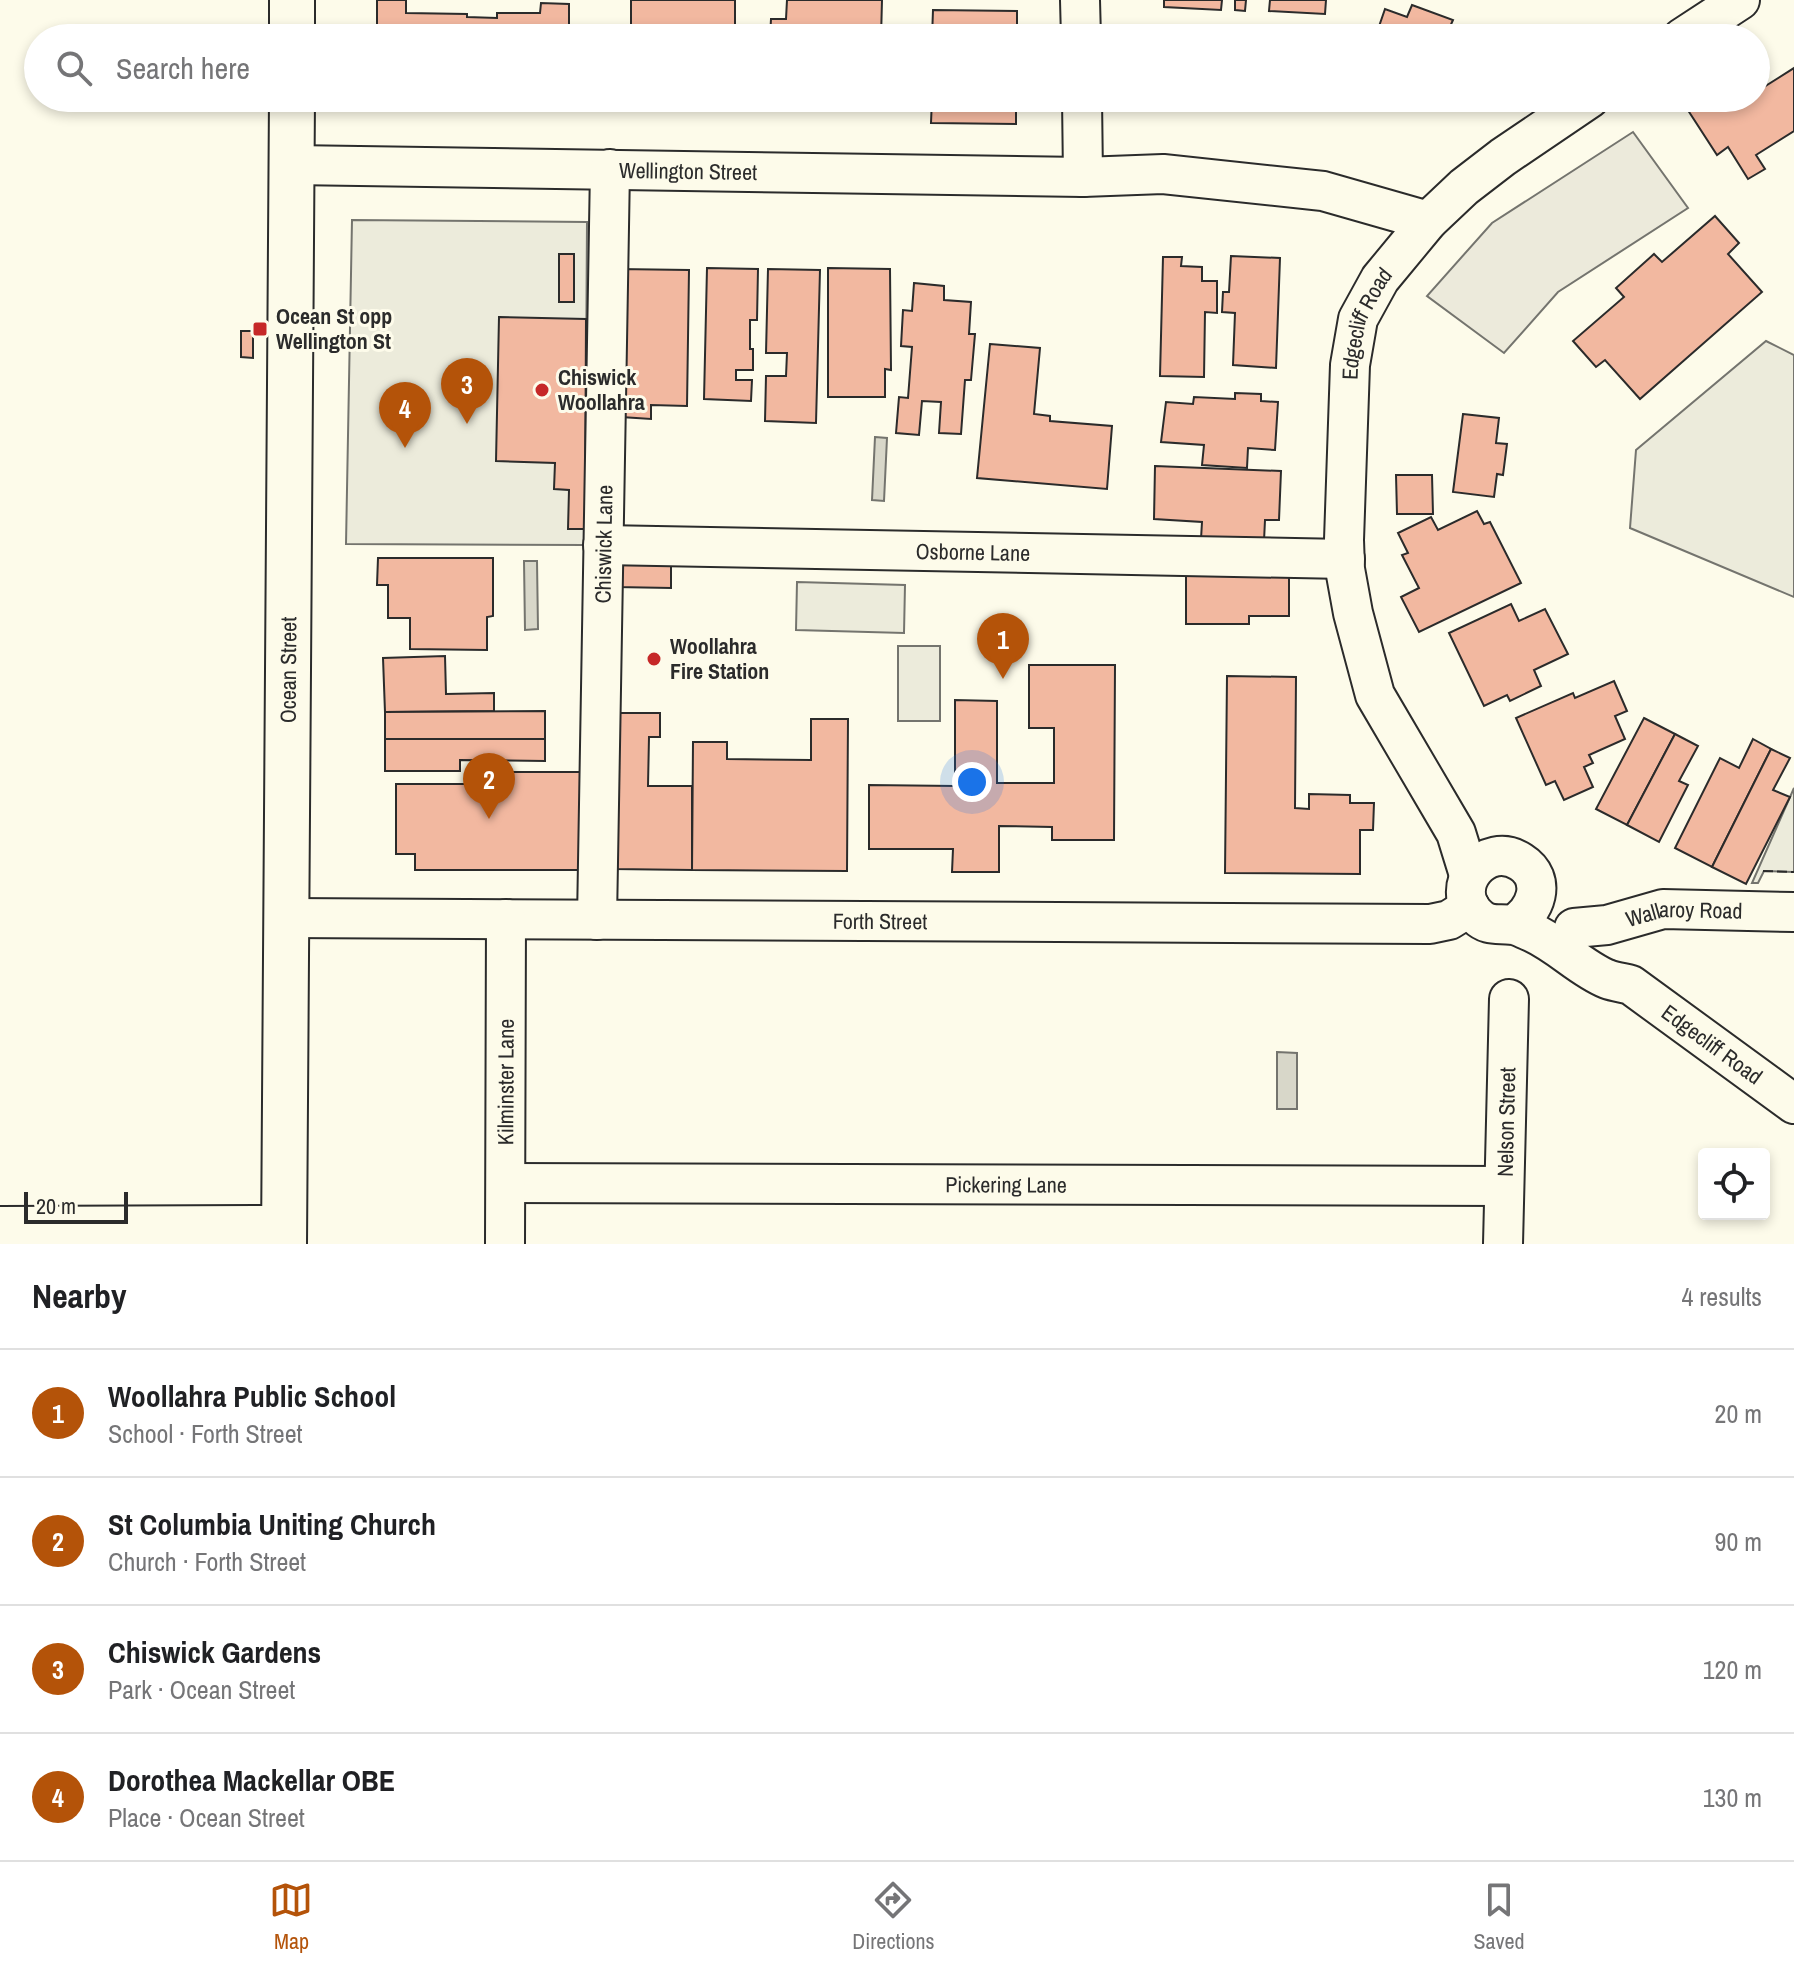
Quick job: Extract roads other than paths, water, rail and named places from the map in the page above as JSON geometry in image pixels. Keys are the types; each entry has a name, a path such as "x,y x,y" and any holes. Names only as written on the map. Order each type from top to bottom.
{"main road":[{"path":"292,0 292,24"},
{"name":"Ocean Street","path":"284,1235 292,112"}],"street":[{"path":"1080,0 1081,24"},
{"path":"1703,24 1740,0"},
{"path":"1082,112 1083,177"},
{"name":"Edgecliff Road","path":"1470,891 1456,833 1375,695 1353,613 1345,559 1350,378 1358,319 1380,279 1428,221 1464,187 1569,112"},
{"name":"Wellington Street","path":"292,165 1083,177 1163,174 1323,191 1428,221"},
{"name":"Chiswick Lane","path":"597,920 610,169"},
{"name":"Osborne Lane","path":"603,545 1345,559"},
{"name":"Edgecliff Road","path":"1363,644 1477,822 1505,856"},
{"path":"1505,856 1518,859 1535,878 1523,914 1500,926 1478,917 1470,891 1484,860 1505,856"},
{"name":"Forth Street","path":"288,918 1430,924 1449,920 1470,891"},
{"name":"Wallaroy Road","path":"1574,928 1607,925 1663,909 1794,912"},
{"name":"Edgecliff Road","path":"1523,914 1574,928 1623,964 1631,985"},
{"name":"Edgecliff Road","path":"1523,914 1545,938 1606,979 1631,985 1794,1104"},
{"name":"Kilminster Lane","path":"505,1244 506,919"},
{"name":"Nelson Street","path":"1503,1244 1509,999"},
{"name":"Pickering Lane","path":"506,1183 1504,1186"},
{"path":"0,1226 284,1235"}],"place":[{"name":"Ocean St opp Wellington St","path":"260,329"},
{"name":"Chiswick Woollahra","path":"542,390"},
{"name":"Chiswick Gardens","path":"467,424"},
{"name":"Dorothea Mackellar OBE","path":"405,448"},
{"name":"Woollahra Fire Station","path":"654,659"},
{"name":"Woollahra Public School","path":"1003,679"},
{"name":"St Columbia Uniting Church","path":"489,819"}]}
